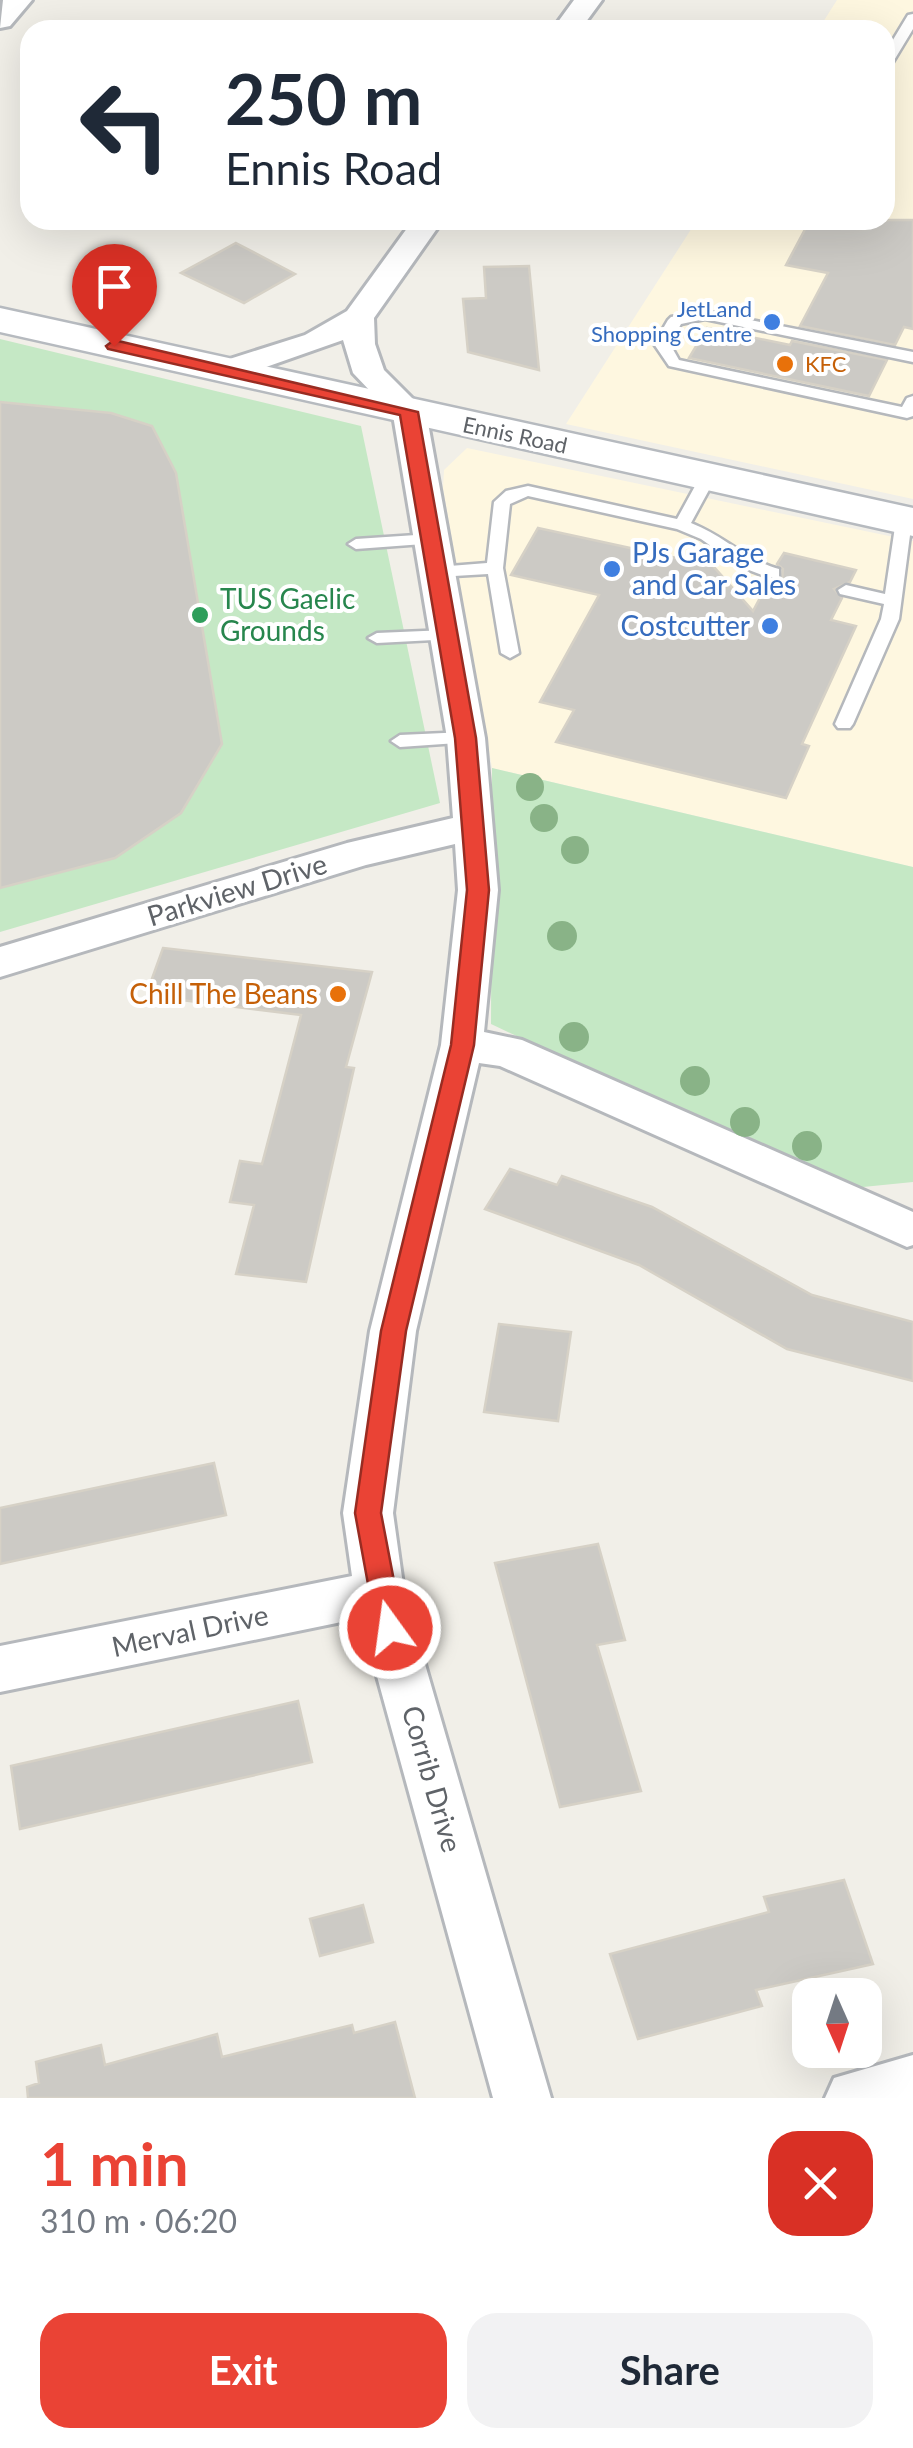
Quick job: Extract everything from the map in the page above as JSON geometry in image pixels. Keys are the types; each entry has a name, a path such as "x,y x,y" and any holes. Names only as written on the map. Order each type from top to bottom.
{"main road":[{"name":"Ennis Road","path":"0,320 908,521"}],"street":[{"path":"0,20 18,0"},
{"path":"228,370 316,342 358,318 421,230"},
{"path":"358,318 359,344 369,373 409,412"},
{"name":"Corrib Drive","path":"409,412 466,738 476,826 477,907 462,1045 393,1331 368,1513 380,1592 522,2098"},
{"name":"Parkview Drive","path":"0,962 360,853 476,826"},
{"path":"462,1045 507,1051 907,1229"},
{"name":"Merval Drive","path":"0,1669 380,1592"},
{"path":"854,2098 913,2084"}],"lane":[{"path":"895,48 913,18"},
{"path":"913,357 706,315 676,320 662,344 674,363 907,413 913,401"},
{"path":"682,525 708,478"},
{"path":"510,654 495,568 502,502 512,494 528,491 682,525 707,534 742,564 773,573"},
{"path":"844,724 890,619 890,601 908,521"},
{"path":"356,544 495,568"},
{"path":"846,590 890,601"},
{"path":"378,638 448,635"},
{"path":"400,742 466,738"}],"shaded area":[{"name":"JetLand Shopping Centre","path":"837,0 913,0 913,499 566,424 691,230 895,230 895,20 824,20"},
{"path":"467,448 913,541 913,867 492,768 443,488 444,470"}],"green space":[{"name":"TUS Gaelic Grounds","path":"0,339 361,426 440,803 0,932"},
{"path":"492,768 913,867 913,1182 843,1189 491,1024"}],"building":[{"path":"895,220 913,220 913,329 904,327 895,345 800,326 828,273 786,265 805,230 895,230"},
{"path":"236,243 295,274 244,303 181,273"},
{"path":"529,266 539,370 468,352 463,299 486,298 484,267"},
{"name":"KFC","path":"707,328 887,360 869,396 689,358"},
{"path":"0,402 111,413 152,426 176,473 222,744 181,813 115,858 0,888"},
{"path":"538,528 713,566 753,611 769,581 782,580 783,569 777,564 784,553 856,570 850,582 834,589 842,598 831,620 856,626 802,744 809,746 786,798 556,742 574,710 540,702 599,595 511,575"},
{"path":"163,948 372,972 346,1067 354,1068 306,1282 236,1274 254,1205 230,1202 240,1161 262,1164 301,1015 181,1000 184,992 149,987"},
{"path":"510,1169 557,1185 562,1176 652,1207 812,1295 913,1322 913,1381 787,1349 639,1265 485,1209"},
{"path":"499,1324 571,1332 558,1421 484,1412"},
{"path":"214,1463 226,1515 0,1564 0,1508"},
{"path":"598,1544 625,1640 597,1645 641,1791 560,1807 495,1563"},
{"path":"298,1701 312,1762 20,1829 11,1766"},
{"path":"844,1880 873,1964 810,1978 792,1978 792,1982 756,1990 762,2006 638,2039 610,1954 769,1912 764,1897"},
{"path":"363,1905 373,1942 320,1956 310,1919"},
{"path":"395,2022 415,2098 28,2098 27,2087 39,2083 36,2062 101,2045 105,2065 217,2034 222,2057 352,2025 354,2033"}],"place":[{"name":"JetLand Shopping Centre","path":"772,322"},
{"name":"KFC","path":"785,364"},
{"name":"PJs Garage and Car Sales","path":"612,569"},
{"name":"TUS Gaelic Grounds","path":"200,615"},
{"name":"Costcutter","path":"770,626"},
{"name":"Chill The Beans","path":"338,994"}],"route":[{"path":"114,346 409,412 466,738 476,826 478,890 462,1045 393,1331 368,1513 380,1592 390,1628"}]}
